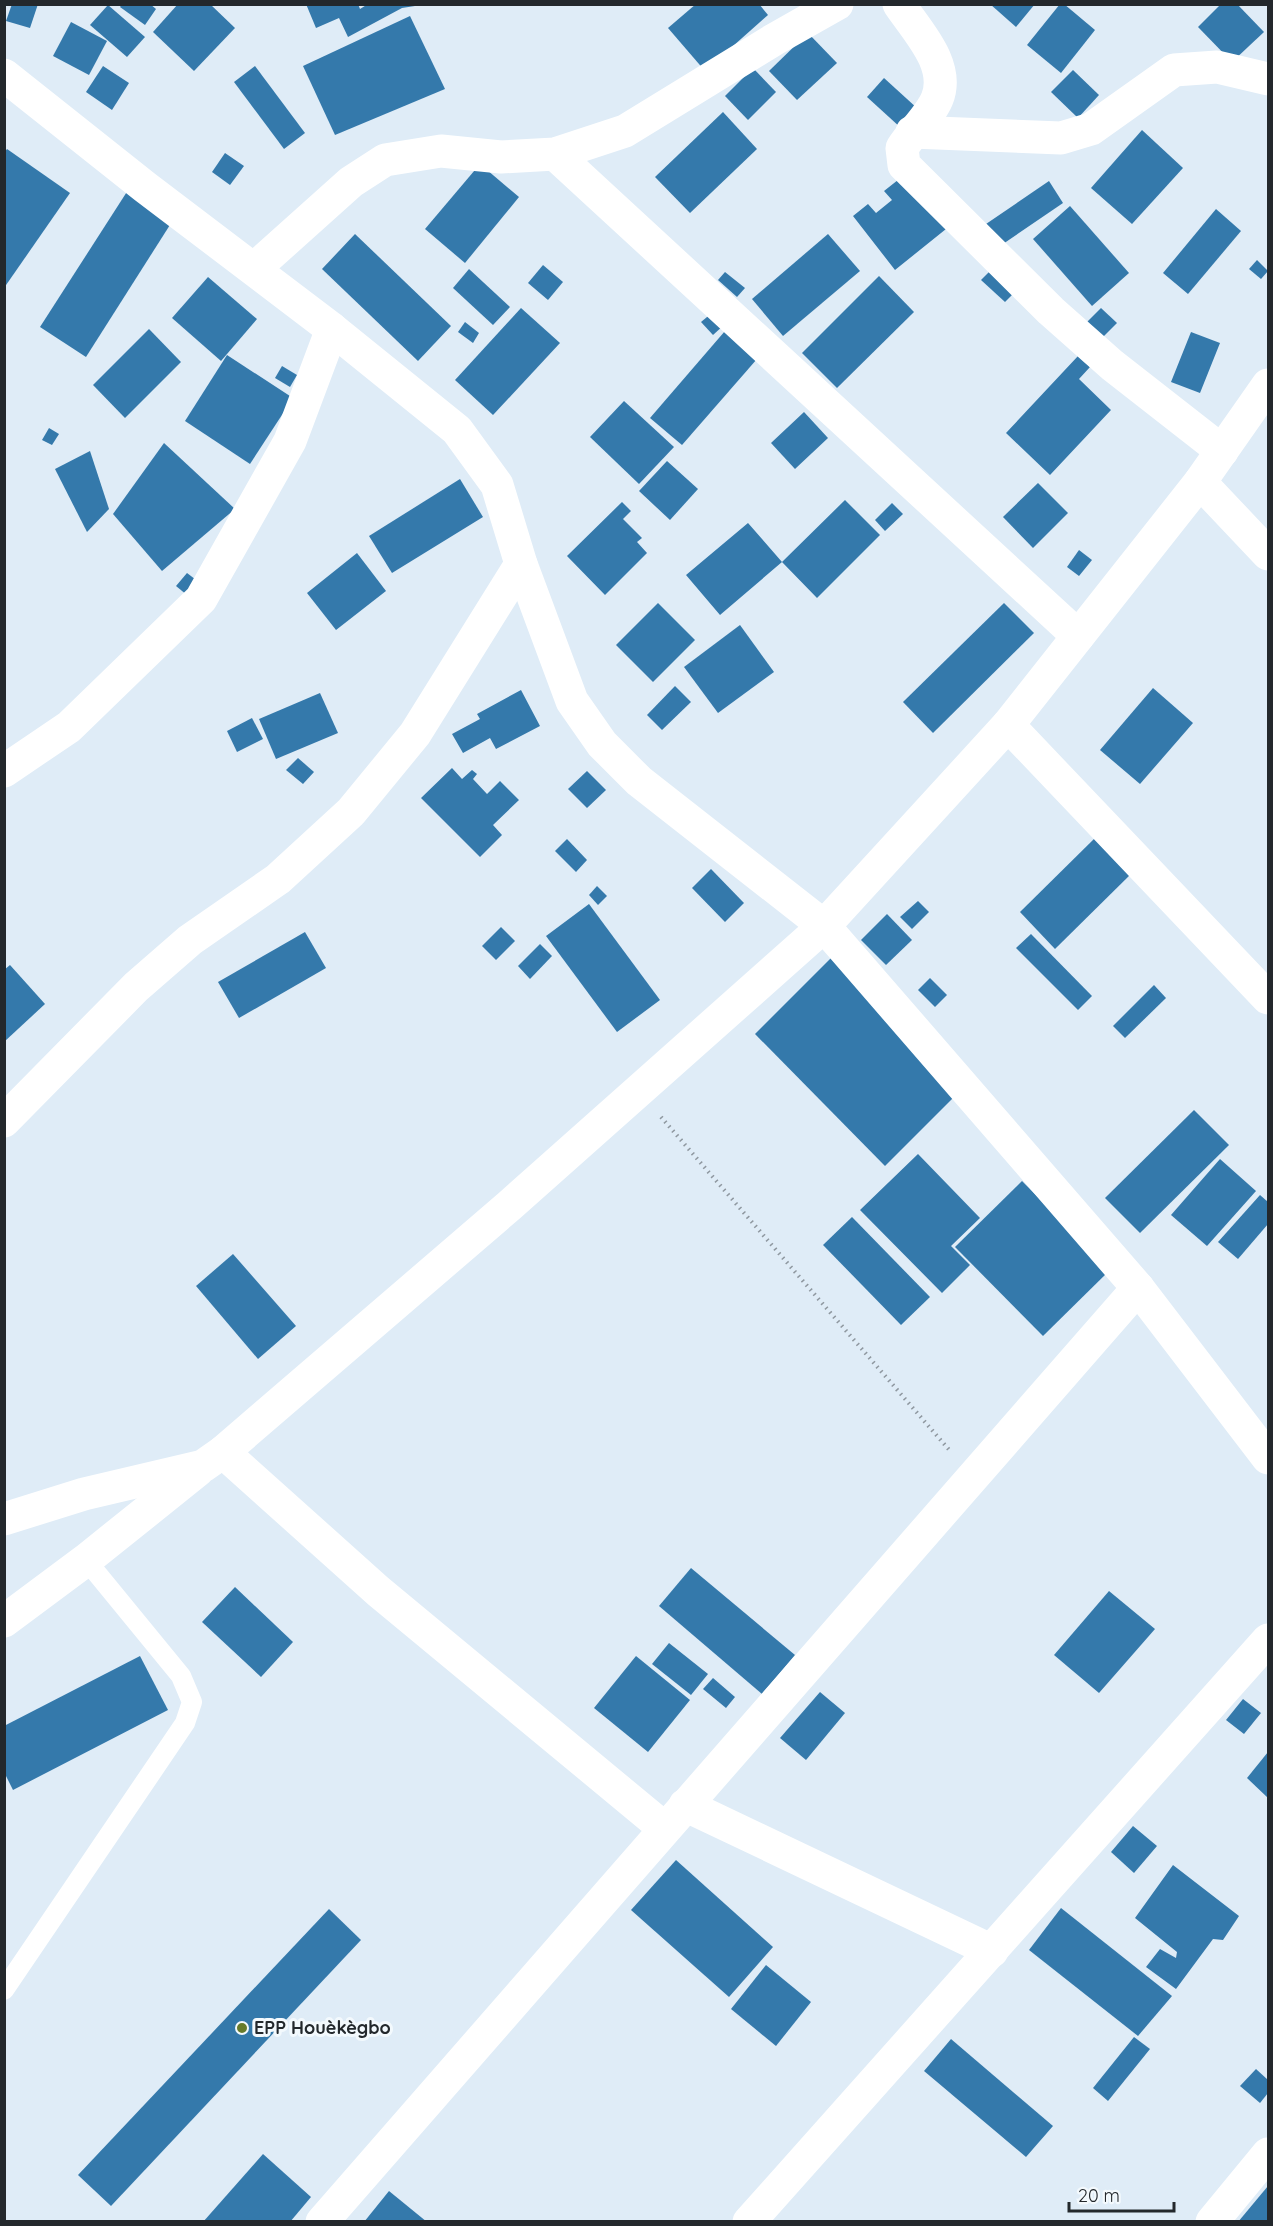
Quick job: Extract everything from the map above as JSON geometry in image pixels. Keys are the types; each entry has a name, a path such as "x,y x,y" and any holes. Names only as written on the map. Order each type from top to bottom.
{"street":[{"path":"254,269 351,182 385,160 441,151 501,157 555,154 625,131 774,39 837,4"},
{"path":"899,4 937,62 941,81 936,100 902,148 904,165 1051,311 1112,365 1222,451"},
{"path":"912,132 1061,138 1091,129 1174,70 1217,67 1269,80"},
{"path":"4,75 332,329 457,430 497,485 521,564 572,701 602,744 639,781 824,926 1138,1288 1269,1458"},
{"path":"555,154 1078,636"},
{"path":"4,771 69,727 201,598 290,441 332,329"},
{"path":"4,1621 86,1560 213,1459 639,1092 824,926 1008,725 1200,482 1269,385"},
{"path":"1200,482 1269,554"},
{"path":"4,1121 136,987 190,940 278,879 351,812 414,734 521,564"},
{"path":"1008,725 1269,998"},
{"path":"322,2222 1138,1288"},
{"path":"4,1519 84,1494 213,1459"},
{"path":"213,1459 378,1591 675,1816 992,1951"},
{"path":"749,2222 1269,1640"},
{"path":"1212,2222 1269,2154"}],"lane":[{"path":"4,1990 185,1723 192,1702 181,1676 86,1560"}],"path":[{"path":"639,1092 972,1476"}],"building":[{"path":"12,4 38,4 30,28 6,21"},
{"path":"122,4 150,4 156,9 145,25 120,7"},
{"path":"178,4 210,4 235,28 194,71 153,32"},
{"path":"306,4 358,4 360,9 368,4 415,6 402,8 348,37 339,18 316,28"},
{"path":"696,4 759,4 768,15 705,71 668,28"},
{"path":"990,4 1035,4 1016,27"},
{"path":"1060,4 1064,4 1095,30 1061,73 1027,45"},
{"path":"1221,4 1237,4 1264,32 1232,62 1198,27"},
{"path":"108,5 145,37 127,57 90,25"},
{"path":"410,16 445,89 335,135 303,66"},
{"path":"71,22 107,41 89,75 53,56"},
{"path":"808,33 837,63 797,100 769,71"},
{"path":"103,66 129,83 112,110 86,92"},
{"path":"255,66 305,133 284,149 234,82"},
{"path":"753,68 776,92 748,120 725,96"},
{"path":"1073,70 1099,95 1078,118 1051,92"},
{"path":"884,78 918,109 901,128 867,97"},
{"path":"723,112 757,149 690,213 655,177"},
{"path":"1142,130 1183,168 1132,224 1091,188"},
{"path":"7,149 70,193 4,288 4,153"},
{"path":"225,153 244,166 230,185 212,172"},
{"path":"480,164 519,197 465,263 425,229"},
{"path":"903,176 946,229 895,270 853,216 868,204 876,213 892,200 884,191"},
{"path":"1049,181 1063,203 1000,246 986,224"},
{"path":"130,187 175,217 86,357 40,327"},
{"path":"1070,206 1129,273 1092,306 1033,239"},
{"path":"1216,209 1241,231 1188,294 1163,273"},
{"path":"355,234 451,326 418,361 322,269"},
{"path":"828,234 860,271 783,336 752,299"},
{"path":"1257,260 1268,271 1261,279 1249,269"},
{"path":"997,264 1021,286 1005,302 981,280"},
{"path":"543,265 563,282 548,300 528,283"},
{"path":"469,269 510,307 493,325 453,288"},
{"path":"725,272 745,288 737,297 718,280"},
{"path":"879,276 914,312 837,388 802,353"},
{"path":"208,277 257,319 221,361 172,318"},
{"path":"521,308 560,343 493,415 455,380"},
{"path":"1101,308 1117,323 1101,339 1085,324"},
{"path":"713,312 724,325 713,335 701,322"},
{"path":"465,322 479,333 473,343 458,332"},
{"path":"149,329 181,362 125,418 93,385"},
{"path":"725,331 757,359 682,445 650,418"},
{"path":"1191,332 1220,343 1200,393 1171,382"},
{"path":"227,355 293,398 250,464 185,421"},
{"path":"1078,356 1090,367 1079,379 1111,410 1050,475 1006,433"},
{"path":"282,366 297,375 290,387 275,378"},
{"path":"624,401 674,447 639,484 590,437"},
{"path":"804,412 828,438 795,469 771,443"},
{"path":"49,428 59,434 52,445 42,440"},
{"path":"164,443 235,509 162,571 113,514"},
{"path":"90,451 109,509 87,532 55,469"},
{"path":"667,461 698,489 670,520 639,491"},
{"path":"460,479 483,517 392,573 369,536"},
{"path":"1038,483 1068,513 1033,548 1003,517"},
{"path":"845,500 880,535 817,598 782,562"},
{"path":"622,502 631,511 623,519 642,538 637,542 647,553 605,595 567,556"},
{"path":"892,503 903,514 885,531 875,520"},
{"path":"748,523 782,562 720,615 686,575"},
{"path":"1079,550 1092,560 1079,576 1067,567"},
{"path":"357,553 386,591 336,630 307,593"},
{"path":"187,573 204,586 193,600 176,586"},
{"path":"658,603 695,640 653,682 616,645"},
{"path":"1004,603 1034,633 933,733 903,702"},
{"path":"740,625 774,672 718,713 684,667"},
{"path":"675,686 691,702 662,730 647,715"},
{"path":"1153,688 1193,723 1140,784 1100,750"},
{"path":"521,690 540,726 496,749 490,738 463,753 452,734 480,719 477,714"},
{"path":"320,693 338,733 276,759 259,719"},
{"path":"252,718 263,739 237,752 227,731"},
{"path":"298,758 314,772 303,784 286,770"},
{"path":"452,768 462,779 472,770 477,774 473,779 487,794 500,781 519,800 493,825 502,835 480,857 421,798"},
{"path":"587,771 606,790 587,808 568,789"},
{"path":"1097,836 1133,872 1055,949 1020,912"},
{"path":"567,839 587,860 576,872 555,851"},
{"path":"711,869 744,903 725,922 692,888"},
{"path":"597,886 607,896 598,905 589,895"},
{"path":"918,901 929,912 912,929 900,917"},
{"path":"589,904 660,1000 617,1032 546,936"},
{"path":"887,914 912,940 886,965 861,940"},
{"path":"501,927 515,941 496,960 482,946"},
{"path":"305,932 326,968 239,1018 218,982"},
{"path":"1031,934 1092,996 1078,1010 1016,948"},
{"path":"540,944 552,956 530,979 518,966"},
{"path":"831,958 961,1090 885,1166 755,1034"},
{"path":"10,965 45,1004 4,1042 4,970"},
{"path":"930,978 947,995 935,1007 918,990"},
{"path":"1154,985 1166,998 1125,1038 1113,1026"},
{"path":"1194,1110 1229,1145 1140,1233 1105,1198"},
{"path":"918,1154 980,1218 951,1246 970,1265 942,1293 860,1210"},
{"path":"1220,1159 1256,1191 1207,1246 1171,1215"},
{"path":"1022,1181 1110,1270 1043,1336 955,1247"},
{"path":"1260,1195 1268,1202 1268,1224 1238,1259 1218,1242"},
{"path":"852,1217 930,1297 901,1325 823,1245"},
{"path":"233,1254 296,1326 258,1359 196,1286"},
{"path":"691,1568 795,1655 762,1694 659,1606"},
{"path":"235,1587 293,1642 261,1677 202,1622"},
{"path":"1109,1591 1155,1629 1099,1693 1054,1655"},
{"path":"669,1643 708,1674 691,1695 652,1664"},
{"path":"140,1656 168,1710 13,1790 4,1772 4,1726"},
{"path":"636,1656 690,1700 648,1752 594,1708"},
{"path":"713,1678 735,1697 726,1708 703,1689"},
{"path":"820,1692 845,1713 806,1760 780,1738"},
{"path":"1243,1699 1261,1713 1244,1734 1226,1720"},
{"path":"1268,1752 1268,1798 1247,1778"},
{"path":"1133,1826 1157,1846 1134,1873 1111,1852"},
{"path":"676,1860 773,1947 729,1997 631,1910"},
{"path":"1173,1865 1239,1916 1223,1940 1213,1939 1176,1989 1146,1967 1160,1949 1176,1958 1177,1952 1135,1918"},
{"path":"1061,1908 1172,1996 1138,2036 1029,1950"},
{"path":"329,1909 361,1940 111,2206 78,2175"},
{"path":"766,1965 811,2002 776,2046 731,2009"},
{"path":"1134,2037 1150,2049 1108,2101 1093,2088"},
{"path":"951,2039 1053,2126 1026,2157 924,2071"},
{"path":"1256,2069 1268,2080 1268,2093 1260,2103 1240,2086"},
{"path":"263,2154 311,2197 290,2222 203,2222"},
{"path":"1268,2186 1268,2222 1238,2222"},
{"path":"389,2191 427,2222 364,2222"}],"place":[{"name":"EPP Houèkègbo","path":"242,2028"}]}
